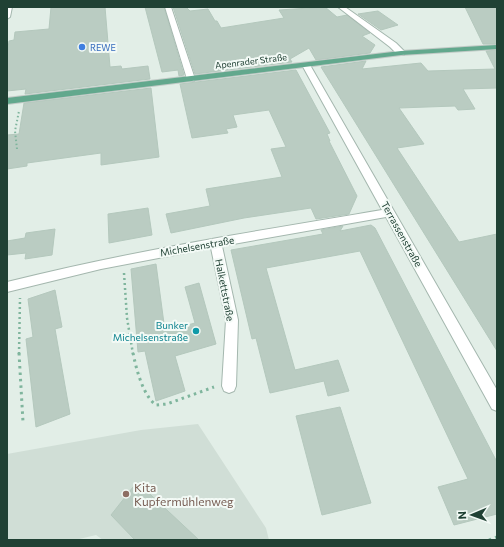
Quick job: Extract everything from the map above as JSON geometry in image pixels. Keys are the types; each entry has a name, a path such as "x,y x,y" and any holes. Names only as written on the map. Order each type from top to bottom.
{"main road":[{"name":"Apenrader Straße","path":"7,101 401,53 497,46"}],"street":[{"path":"168,7 191,78"},
{"path":"341,7 393,45 401,53"},
{"name":"Terrassenstraße","path":"306,65 497,404"},
{"name":"Michelsenstraße","path":"7,287 67,271 389,213"},
{"name":"Halkettstraße","path":"216,243 232,320 229,386"}],"path":[{"path":"17,149 15,131 20,106"},
{"path":"124,260 127,320 131,352 150,400 156,405 164,405 207,388 229,386"},
{"path":"20,283 18,345 23,422"},
{"path":"488,540 497,537"}],"shaded area":[{"name":"Kita Kupfermühlenweg","path":"198,424 266,528 269,540 103,540 96,535 75,540 7,540 7,454 141,430"}],"building":[{"path":"51,7 105,7 110,67 121,66 122,69 148,66 150,79 25,94 26,89 7,91 7,55 9,41 14,40 15,32 49,29"},
{"path":"145,7 164,7 184,75 179,76 178,70 162,72"},
{"path":"173,7 186,7 190,11 208,9 221,28 284,18 279,10 325,7 337,17 347,15 370,33 362,36 375,45 370,53 316,60 309,48 290,59 292,62 195,74"},
{"path":"465,7 497,7 497,44 483,44"},
{"path":"378,11 398,25 381,30 358,14"},
{"path":"497,50 497,88 463,89 475,109 458,110 455,106 399,108 424,144 397,148 459,242 497,234 497,351 321,67 366,61 362,69 421,63 428,71 495,69 486,51"},
{"path":"296,70 330,133 327,134 329,141 357,196 349,214 316,219 311,208 244,218 171,233 166,214 210,206 206,189 282,177 271,149 286,147 269,110 233,115 237,127 226,129 228,133 192,138 180,84"},
{"path":"151,88 159,157 101,165 101,153 27,163 27,166 7,169 7,135 19,134 24,103"},
{"path":"148,208 152,235 109,243 108,214"},
{"path":"371,225 375,228 497,462 497,514 454,525 438,487 468,479 360,251 266,268 295,370 338,360 349,391 328,396 324,381 270,393 256,338 252,339 231,250 323,234 321,230 343,226 340,231"},
{"path":"55,229 52,255 25,259 26,253 7,255 7,241 25,238 26,233"},
{"path":"156,264 165,331 195,323 185,287 199,283 216,344 175,356 185,391 156,401 145,351 138,352 131,269"},
{"path":"55,290 62,327 55,329 70,414 36,427 26,339 33,337 28,299"},
{"path":"340,407 371,503 322,515 296,416"},
{"path":"137,482 199,540 135,540 111,515"}],"place":[{"name":"REWE","path":"82,47"},
{"name":"Bunker Michelsenstraße","path":"196,331"},
{"name":"Kita Kupfermühlenweg","path":"126,494"}]}
